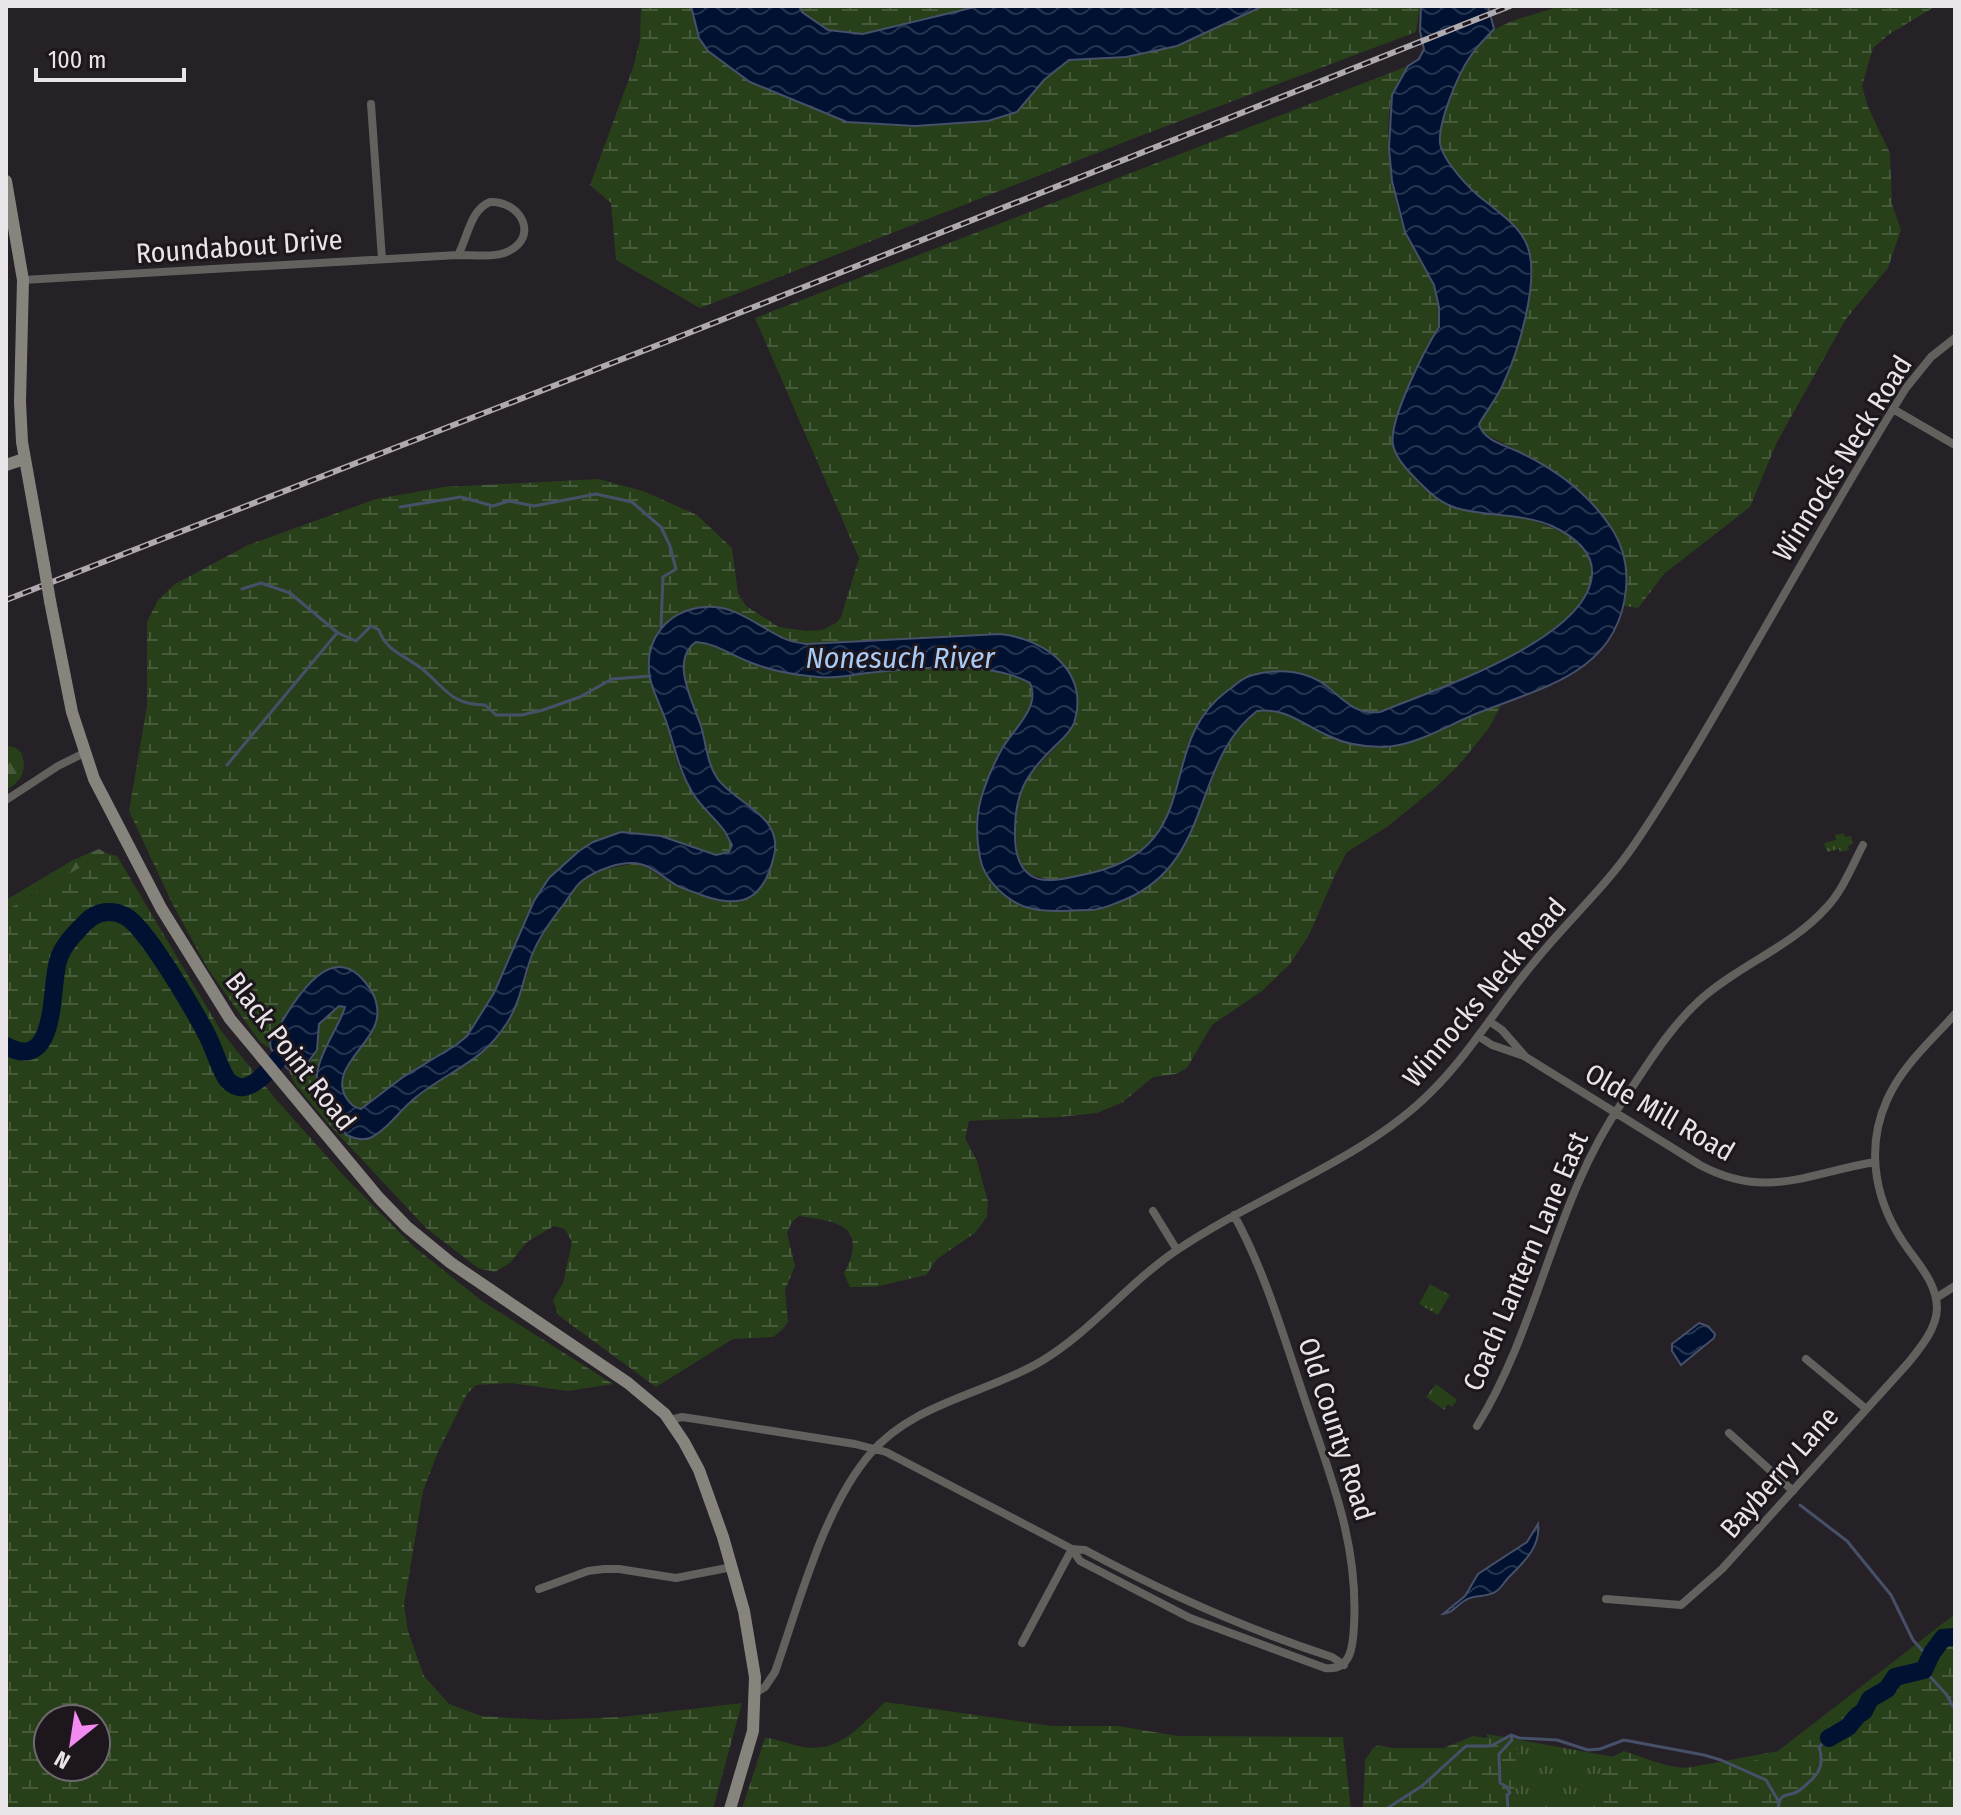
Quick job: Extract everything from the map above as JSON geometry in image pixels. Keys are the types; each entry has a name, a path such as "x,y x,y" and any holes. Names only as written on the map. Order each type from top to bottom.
{"main road":[{"name":"Black Point Road","path":"6,181 23,280 20,402 24,459 67,691 84,753 109,811 220,1006 379,1198 415,1234 473,1279 646,1396 670,1420 699,1470 732,1567 751,1648 755,1693 753,1731 730,1809"},
{"path":"6,465 24,459"}],"street":[{"path":"371,104 382,259"},
{"name":"Roundabout Drive","path":"23,280 494,255 511,250 519,242 523,233 520,216 504,202 480,206 458,255"},
{"name":"Winnocks Neck Road","path":"755,1693 765,1687 775,1672 833,1514 856,1472 875,1448 921,1415 1022,1372 1054,1353 1136,1281 1177,1250 1399,1121 1434,1089 1530,966 1601,888 1636,842 1714,716 1893,409 1918,373 1955,338"},
{"path":"1893,409 1955,445"},
{"path":"6,800 84,753"},
{"name":"Coach Lantern Lane East","path":"1477,1426 1511,1363 1563,1218 1601,1134 1690,1009 1717,986 1793,936 1826,909 1863,845"},
{"path":"1954,1018 1920,1052 1892,1090 1879,1124 1874,1162 1879,1187 1896,1231 1928,1278 1936,1298 1955,1286"},
{"name":"Olde Mill Road","path":"1489,1021 1502,1030 1524,1056"},
{"name":"Olde Mill Road","path":"1478,1036 1492,1045 1524,1056 1700,1165 1746,1183 1779,1183 1874,1162"},
{"path":"1153,1211 1177,1250"},
{"name":"Old County Road","path":"670,1420 682,1417 875,1448 923,1469 1072,1549 1085,1550 1210,1613 1332,1657 1344,1665 1348,1661 1353,1640 1355,1608 1354,1564 1346,1524 1269,1294 1234,1215"},
{"name":"Bayberry Lane","path":"1606,1599 1681,1605 1722,1569 1924,1343 1936,1313 1936,1298"},
{"path":"1806,1359 1865,1408"},
{"path":"1729,1433 1793,1491"},
{"path":"1022,1643 1072,1549"},
{"path":"539,1589 588,1571 604,1569 676,1578 732,1567"}],"green space":[{"path":"641,6 691,6 699,38 708,51 750,82 847,122 915,126 988,121 1017,112 1044,80 1069,60 1126,57 1177,46 1263,6 1420,6 1416,32 700,308 616,260 611,203 590,185 633,68 640,40"},
{"path":"799,6 979,6 906,26 855,34 836,32 818,25 803,14"},
{"path":"1559,6 1936,6 1888,35 1873,48 1862,86 1868,107 1890,153 1892,204 1901,230 1888,268 1846,319 1777,442 1750,507 1664,574 1638,608 1624,606 1627,576 1535,459 1481,432 1479,424 1502,388 1521,334 1529,295 1530,260 1527,247 1510,222 1468,187 1449,164 1441,146 1443,118 1456,83 1486,37 1511,22"},
{"path":"1408,66 1393,93 1390,106 1390,165 1402,222 1436,290 1440,314 1439,327 1423,354 1403,400 1393,446 1522,516 1561,532 1580,545 1585,551 1593,578 1581,604 1554,629 1477,673 1380,712 1368,713 1351,708 1325,685 1288,671 1252,675 1239,681 1199,723 1167,818 1150,843 1114,867 1050,880 1029,874 1018,858 1017,806 1023,783 1066,736 1073,724 1077,698 1062,663 1035,644 1000,634 822,646 786,640 742,614 670,618 657,633 650,649 651,682 664,714 678,766 694,796 723,829 732,845 729,852 716,855 661,836 621,832 579,851 549,878 534,901 494,993 467,1036 403,1077 361,1109 349,1104 343,1086 350,1063 370,1034 326,970 303,989 270,1042 271,1049 260,1042 208,969 173,905 129,811 147,706 147,622 158,600 175,584 248,545 376,499 444,487 598,479 643,491 697,515 732,548 738,593 746,606 779,627 822,630 841,617 859,558 755,318"},
{"path":"696,642 764,667 800,675 830,678 950,667 993,671 1030,683 1032,701 1029,709 1002,749 984,789 978,832 984,861 996,886 1021,904 1046,910 1054,910 1184,849 1229,740 1257,711 1278,710 1328,736 1402,744 1502,703 1489,728 1459,765 1387,827 1347,852 1309,935 1290,964 1262,991 1212,1025 1187,1068 1176,1074 1153,1077 1123,1102 1097,1113 969,1121 965,1138 977,1161 988,1202 987,1217 975,1233 937,1259 926,1275 875,1287 850,1287 844,1274 853,1246 846,1229 838,1224 799,1216 787,1233 795,1266 785,1290 788,1322 783,1329 773,1337 733,1339 656,1387 558,1315 553,1300 563,1283 572,1242 565,1229 554,1226 527,1242 510,1263 495,1272 478,1268 426,1228 325,1120 295,1084 288,1069 298,1071 308,1065 314,1056 319,1024 339,1005 346,1007 321,1056 321,1099 339,1119 346,1135 389,1123 441,1079 469,1064 527,975 532,955 551,921 581,881 605,869 638,863 677,886 712,898 741,902 775,851 771,835 759,815 728,791 712,769 684,671 688,650"},
{"path":"6,746 21,752 24,770 20,779 6,790"},
{"path":"1844,833 1845,837 1851,836 1853,844 1848,846 1849,850 1827,852 1824,843 1836,840 1835,835"},
{"path":"99,849 106,853 6,910 6,900 73,860"},
{"path":"106,853 117,856 221,1031 345,1177 413,1246 482,1301 613,1384 568,1391 511,1383 476,1385 467,1394 438,1452 423,1491 404,1605 408,1631 424,1676 449,1704 481,1716 545,1720 622,1717 742,1703 713,1809 6,1809 6,910"},
{"path":"1430,1284 1450,1295 1438,1315 1419,1304"},
{"path":"1436,1384 1457,1400 1452,1407 1448,1404 1444,1410 1426,1397"},
{"path":"1955,1614 1955,1809 1481,1809 1487,1734 1681,1769 1778,1751"},
{"path":"1955,1623 1955,1809 1606,1809 1597,1784 1606,1760 1624,1751 1671,1766 1708,1768 1750,1762 1791,1749 1823,1732 1920,1648"},
{"path":"885,1702 1052,1726 1118,1726 1178,1736 1343,1737 1351,1809 742,1809 765,1738 803,1747 828,1746 849,1735"},
{"path":"1473,1736 1503,1742 1519,1751 1513,1769 1515,1785 1509,1809 1363,1809 1365,1760 1373,1748 1379,1745 1391,1748 1444,1748"}],"water":[{"path":"691,6 799,6 802,12 828,30 863,34 979,6 1263,6 1177,46 1126,57 1069,60 1044,80 1017,112 988,121 915,126 847,122 750,82 708,51 699,38"},
{"path":"1421,6 1488,6 1494,29 1472,53 1460,75 1445,111 1440,134 1442,150 1458,175 1522,235 1531,265 1526,317 1516,353 1502,388 1479,424 1489,438 1531,458 1569,482 1601,514 1618,541 1624,556 1626,581 1620,618 1608,641 1591,660 1548,686 1428,736 1393,746 1348,743 1286,714 1257,711 1236,732 1221,757 1188,837 1173,862 1153,883 1103,908 1051,911 1021,905 998,889 982,866 978,842 978,816 983,792 1003,747 1029,709 1032,700 1030,683 993,671 950,667 830,678 800,675 764,667 696,642 688,650 684,671 711,766 725,787 756,811 772,830 774,856 765,882 751,897 731,901 718,900 683,888 640,864 618,865 589,876 575,888 542,935 532,955 516,1006 497,1037 475,1057 415,1098 370,1138 346,1135 338,1118 322,1101 317,1087 319,1063 345,1007 339,1006 319,1024 317,1050 303,1069 288,1069 271,1049 270,1042 301,994 327,970 342,967 357,974 375,999 376,1022 346,1069 343,1079 347,1099 361,1109 403,1077 467,1036 494,993 534,901 549,878 579,851 593,842 621,832 661,836 716,855 729,852 732,845 726,833 695,797 684,775 650,678 650,651 654,640 661,629 679,614 705,607 727,609 786,639 807,644 1000,634 1017,637 1048,651 1070,674 1076,688 1074,723 1029,776 1019,797 1015,821 1020,862 1030,875 1047,880 1072,877 1119,864 1147,845 1164,822 1190,741 1204,714 1227,691 1246,678 1273,672 1302,674 1320,681 1357,709 1380,712 1504,660 1564,621 1584,599 1592,575 1589,558 1580,545 1541,522 1468,511 1446,504 1409,471 1393,445 1402,403 1439,327 1434,285 1405,232 1392,181 1389,148 1392,95 1408,66 1419,59 1424,49 1420,31"},
{"path":"1699,1323 1708,1326 1715,1334 1714,1338 1681,1365 1672,1351 1672,1344"},
{"path":"1538,1524 1537,1540 1530,1554 1499,1589 1468,1599 1443,1614 1465,1596 1478,1574 1527,1542"}],"waterway":[{"path":"400,507 461,497 493,506 509,501 534,506 596,494 632,502 661,527 676,569 663,577 661,627"},
{"path":"242,589 261,583 290,593 338,633 356,641 371,626 379,630 391,648 421,668 449,694 464,702 485,705 496,715 522,715 543,710 580,697 612,679 650,676"},
{"path":"227,765 337,633"},
{"name":"Nonesuch River","path":"6,1046 23,1051 35,1048 43,1039 52,1007 58,961 63,950 90,918 110,912 125,916 145,935 180,987 231,1083 239,1087 254,1083 293,1040"},
{"path":"1800,1505 1847,1541 1891,1595 1913,1640 1930,1659"},
{"path":"1829,1738 1848,1727 1864,1711 1870,1699 1887,1689 1895,1677 1924,1670 1943,1638 1955,1637"},
{"path":"1924,1670 1954,1708"},
{"path":"1386,1809 1422,1786 1466,1746 1491,1746 1511,1735 1557,1740 1588,1750 1624,1740 1704,1755 1766,1780 1779,1802"},
{"path":"1508,1809 1507,1795 1510,1793 1500,1783 1499,1754 1512,1740 1511,1735"},
{"path":"1778,1809 1783,1796 1800,1790 1815,1776 1821,1761 1819,1747 1829,1738"}],"railway":[{"path":"6,600 681,336 1510,6"}]}
